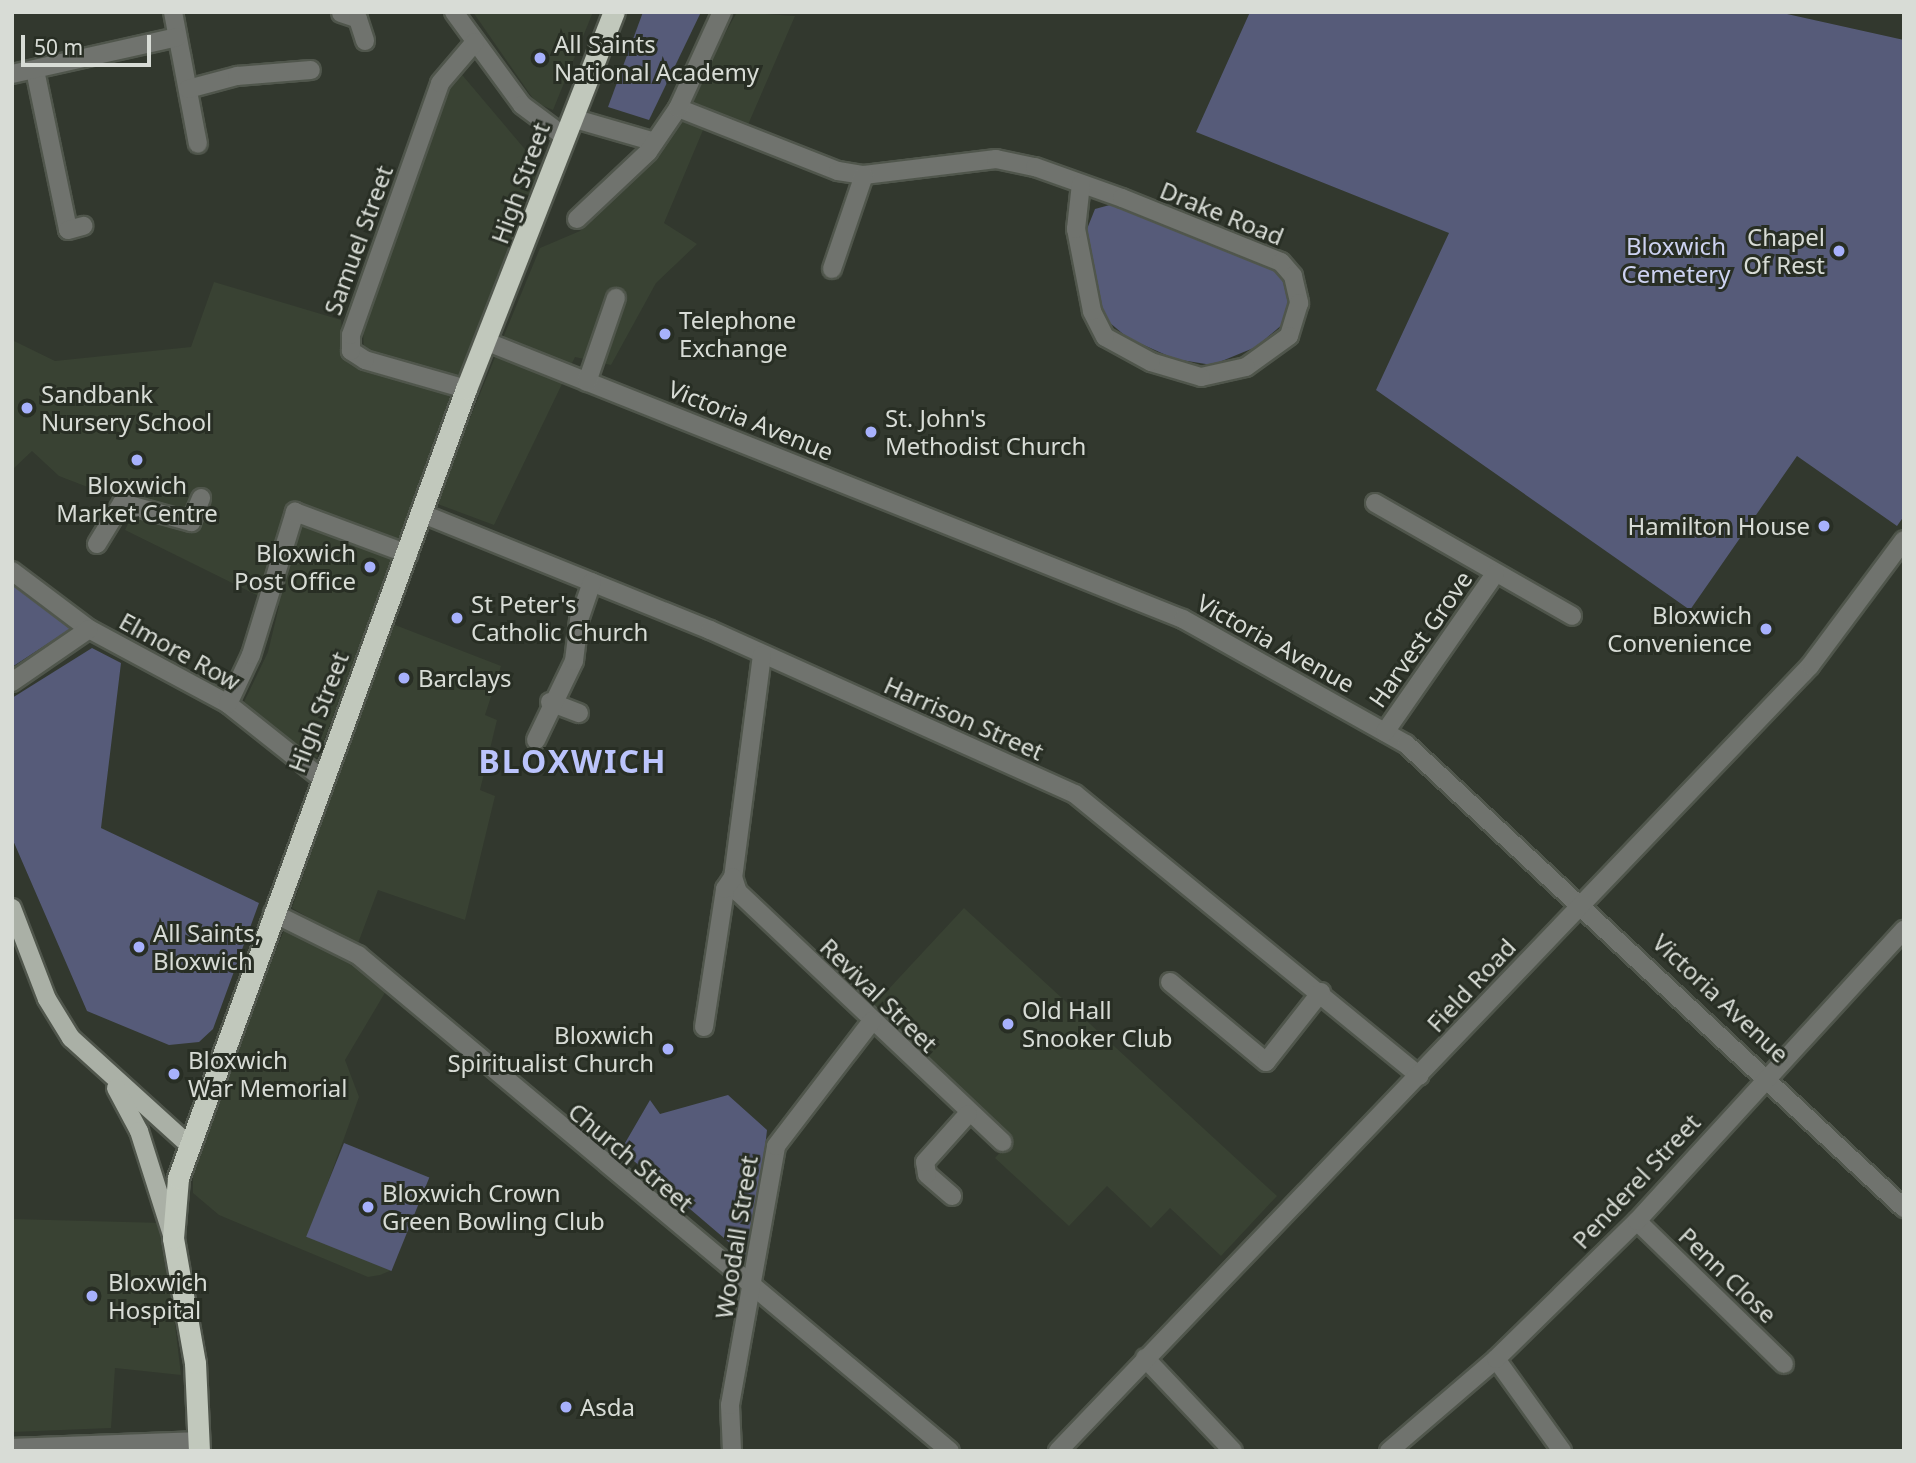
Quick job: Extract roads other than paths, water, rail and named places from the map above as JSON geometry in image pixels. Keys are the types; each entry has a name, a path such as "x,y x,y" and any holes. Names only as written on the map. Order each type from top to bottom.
{"highway":[{"name":"High Street","path":"199,1446 195,1363 173,1238 189,1145 321,778 408,554 431,516 466,389 614,12"}],"main road":[{"path":"12,908 47,999 71,1038 113,1082 189,1145"},
{"path":"113,1082 139,1131 173,1238"}],"street":[{"path":"173,12 198,144"},
{"path":"454,12 522,105 569,128 655,142"},
{"path":"577,219 593,195 655,142 678,107 722,12"},
{"path":"355,15 365,41"},
{"path":"12,74 177,37"},
{"name":"Samuel Street","path":"466,389 365,360 351,351 351,335 440,83 475,42"},
{"path":"35,70 68,230 83,226"},
{"path":"188,89 237,76 311,70"},
{"name":"Drake Road","path":"678,107 817,164 863,175 980,158 1081,184 1281,262 1293,276 1299,303 1289,336 1246,367 1201,377 1151,362 1105,337 1092,311 1076,229 1081,184"},
{"path":"832,269 863,175"},
{"path":"587,382 616,298"},
{"name":"Victoria Avenue","path":"485,341 1183,619 1385,732 1450,780 1767,1074 1904,1208"},
{"path":"97,544 122,503 191,522 201,498"},
{"name":"Harvest Grove","path":"1375,503 1572,616"},
{"path":"228,704 282,525 295,512 408,554"},
{"name":"Harrison Street","path":"431,516 762,655 1086,800 1321,992 1419,1076"},
{"name":"Field Road","path":"1058,1451 1810,666 1904,540"},
{"name":"Elmore Row","path":"12,571 89,629 228,704 321,778"},
{"name":"Harvest Grove","path":"1385,732 1495,574"},
{"path":"536,740 550,702 574,661 579,620 592,582"},
{"path":"12,682 89,629"},
{"path":"704,1027 725,889 733,877 762,655"},
{"path":"550,702 579,713"},
{"name":"Revival Street","path":"733,877 749,905 968,1114 1002,1142"},
{"name":"Church Street","path":"273,913 358,955 754,1293 950,1451"},
{"name":"Penderel Street","path":"1389,1451 1496,1359 1637,1221 1767,1074 1904,930"},
{"path":"1170,982 1266,1062 1321,992"},
{"name":"Woodall Street","path":"732,1451 730,1405 754,1293 776,1146 872,1021"},
{"path":"952,1196 927,1174 925,1162 968,1114"},
{"name":"Penn Close","path":"1637,1221 1784,1364"},
{"path":"1145,1358 1233,1451"},
{"path":"1496,1359 1562,1451"},
{"path":"12,1448 199,1446"}],"place":[{"name":"All Saints National Academy","path":"540,58"},
{"name":"Chapel Of Rest","path":"1839,251"},
{"name":"Telephone Exchange","path":"665,334"},
{"name":"Sandbank Nursery School","path":"27,408"},
{"name":"St. John's Methodist Church","path":"871,432"},
{"name":"Bloxwich Market Centre","path":"137,460"},
{"name":"Hamilton House","path":"1824,526"},
{"name":"Bloxwich Post Office","path":"370,567"},
{"name":"St Peter's Catholic Church","path":"457,618"},
{"name":"Bloxwich Convenience","path":"1766,629"},
{"name":"Barclays","path":"404,678"},
{"name":"All Saints, Bloxwich","path":"139,947"},
{"name":"Old Hall Snooker Club","path":"1008,1024"},
{"name":"Bloxwich Spiritualist Church","path":"668,1049"},
{"name":"Bloxwich War Memorial","path":"174,1074"},
{"name":"Bloxwich Crown Green Bowling Club","path":"368,1207"},
{"name":"Bloxwich Hospital","path":"92,1296"},
{"name":"Asda","path":"566,1407"}],"district":[{"name":"BLOXWICH","path":"573,761"}],"park label":[{"name":"Bloxwich Cemetery","path":"1676,260"}]}
